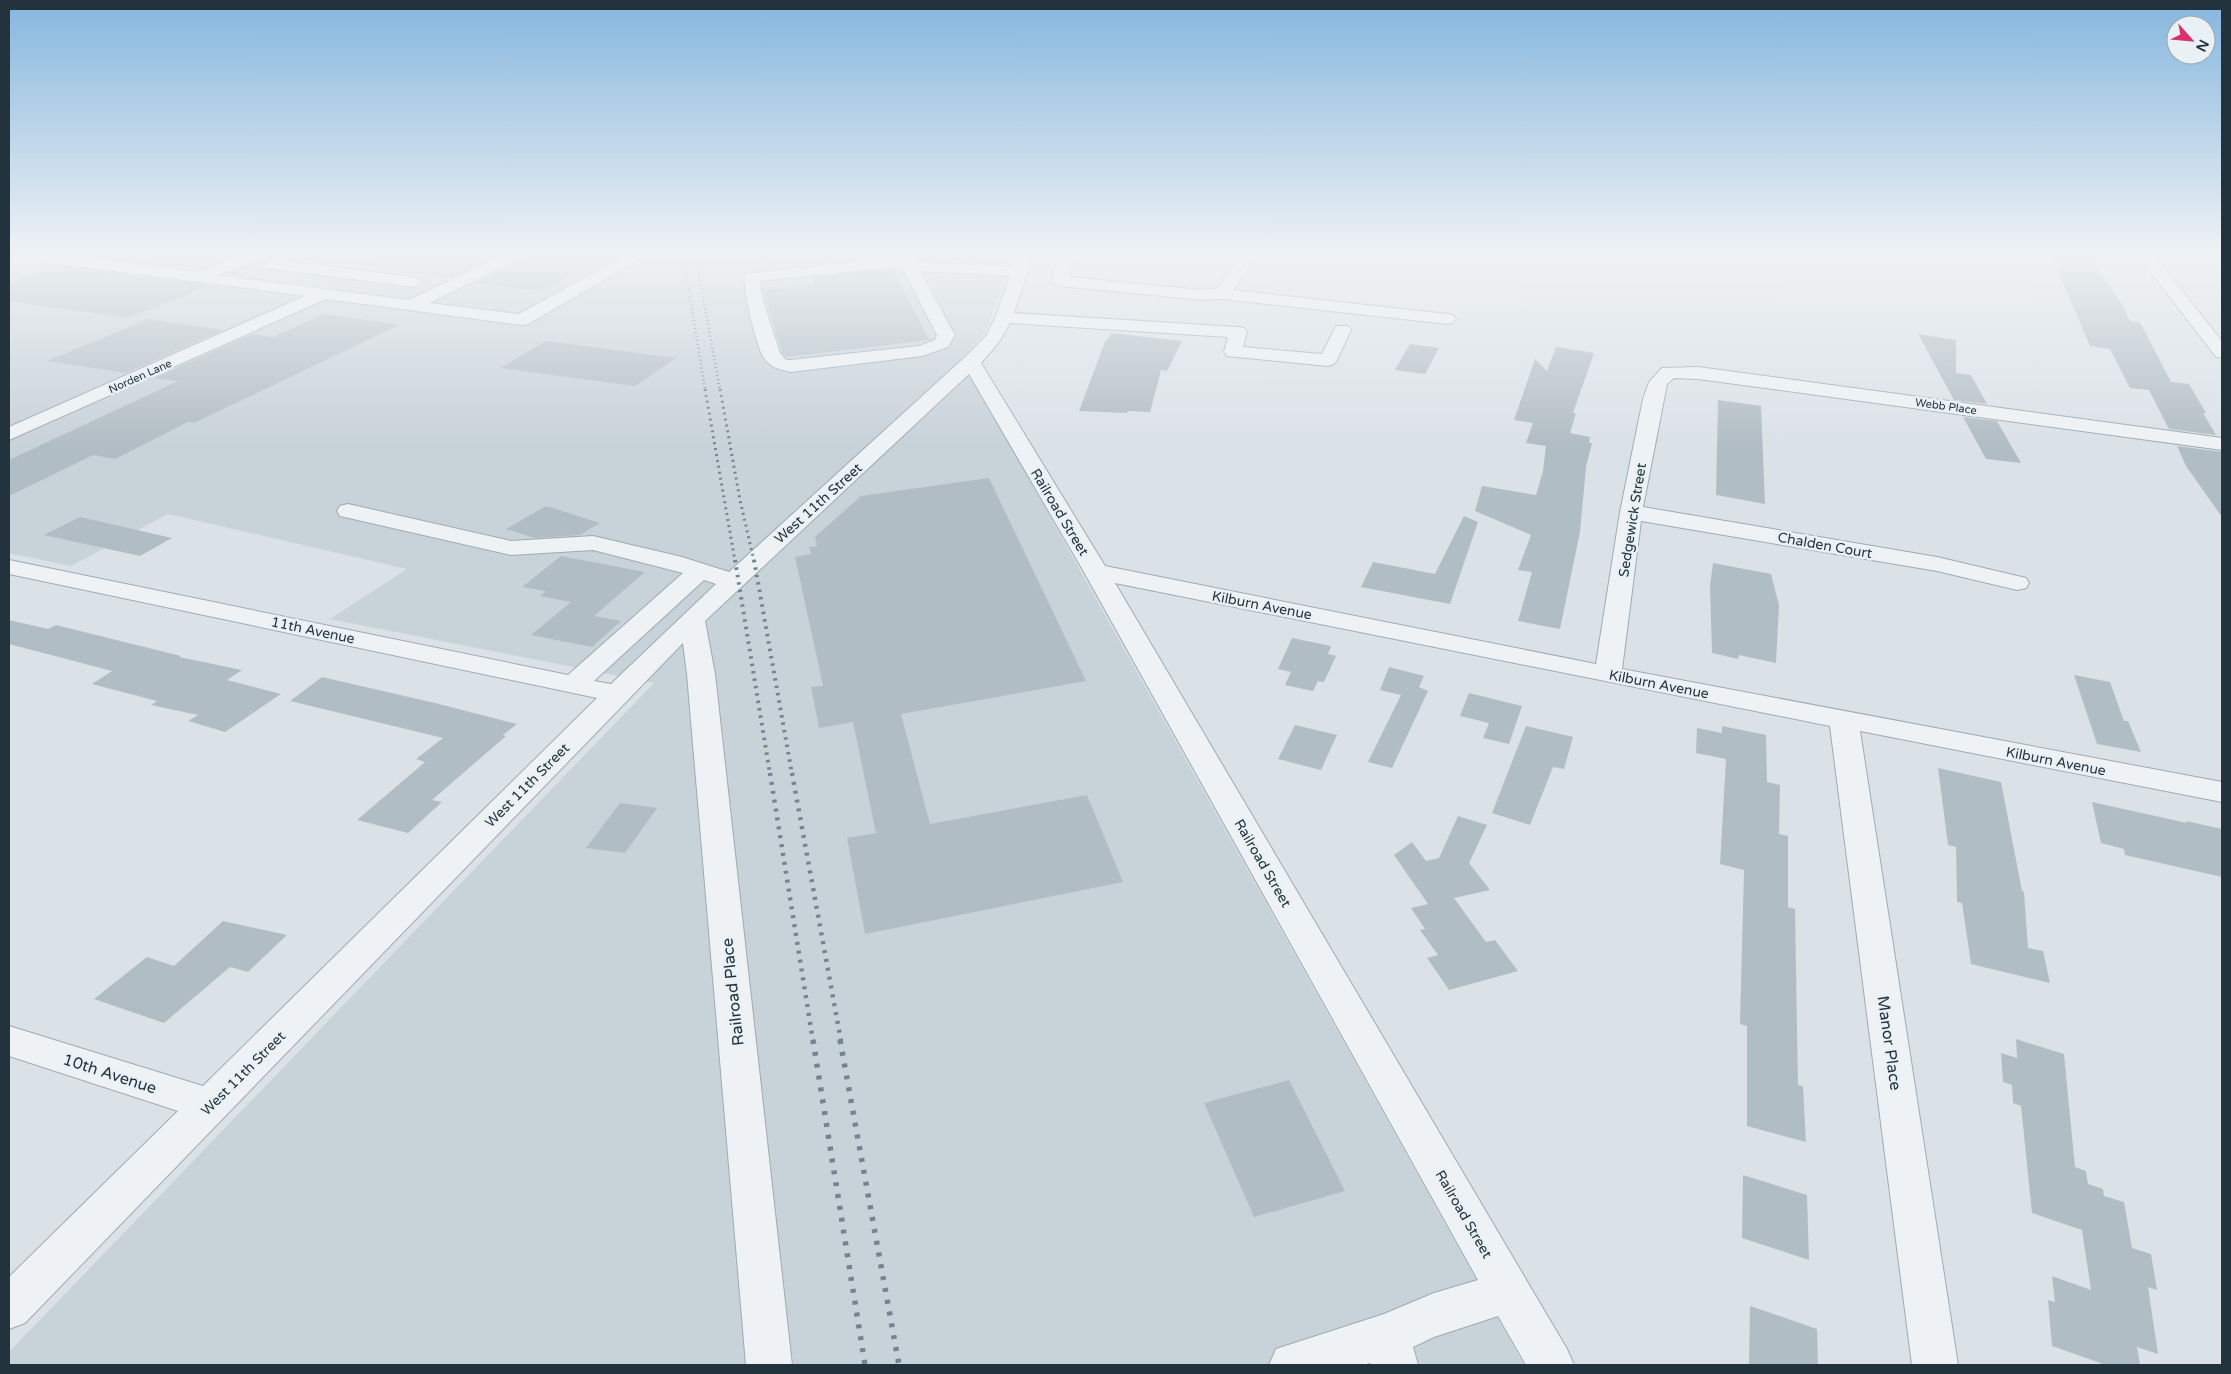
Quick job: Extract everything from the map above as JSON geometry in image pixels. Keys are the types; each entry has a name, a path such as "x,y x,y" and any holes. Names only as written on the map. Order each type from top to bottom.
{"street":[{"name":"Norden Lane","path":"9,434 272,317"},
{"path":"501,317 522,320 527,317"},
{"path":"760,317 771,355 780,364 791,366 922,351 942,343 946,336 937,317"},
{"path":"1430,317 1447,319"},
{"path":"2194,317 2222,353"},
{"path":"1004,318 1238,332 1233,352 1328,360 1342,330"},
{"name":"West 11th Street","path":"9,1308 692,619 972,362 994,338 1004,318"},
{"name":"Railroad Street","path":"972,362 1096,572 1551,1365"},
{"name":"Webb Place","path":"1669,372 1708,374 2222,444"},
{"name":"Sedgewick Street","path":"1608,674 1631,512 1658,382 1669,372"},
{"path":"348,510 511,548 592,543 674,562 732,581"},
{"name":"Chalden Court","path":"1631,512 1937,564 2017,583"},
{"name":"11th Avenue","path":"9,567 617,694"},
{"path":"573,685 700,570"},
{"name":"Kilburn Avenue","path":"1096,572 1608,674 2222,792"},
{"name":"Railroad Place","path":"692,619 701,674 769,1365"},
{"path":"616,648 654,657"},
{"name":"Manor Place","path":"1844,720 1935,1365"},
{"name":"10th Avenue","path":"9,1041 211,1105"},
{"path":"1292,1365 1398,1341 1454,1308 1509,1292"}],"shaded area":[{"path":"9,317 991,317 985,333 962,359 1524,1365 9,1365 9,1352 654,683 330,619 407,569 168,514 71,566 9,553"}],"building":[{"path":"317,317 345,317 399,325 194,423 188,422 115,459 93,455 9,496 9,460 178,381 154,378 252,334 273,337"},
{"path":"771,317 917,317 929,340 786,357 782,352"},
{"path":"2078,317 2128,317 2130,321 2140,322 2171,382 2189,384 2216,435 2169,429 2149,390 2130,388 2110,349 2090,346"},
{"path":"148,319 223,330 126,373 47,361"},
{"path":"1112,333 1182,341 1167,371 1161,370 1150,412 1079,411 1105,342"},
{"path":"1918,334 1956,340 1956,373 1971,375 1987,404 1954,400"},
{"path":"546,341 676,358 635,386 500,368"},
{"path":"1410,344 1439,348 1425,374 1395,370"},
{"path":"1556,347 1594,353 1573,413 1576,413 1570,433 1590,437 1589,443 1592,443 1586,467 1580,532 1560,629 1518,621 1532,572 1518,570 1531,535 1475,511 1482,486 1536,495 1543,471 1546,446 1526,443 1533,423 1514,420 1535,359 1547,371"},
{"path":"1718,400 1761,406 1765,504 1716,495"},
{"path":"1963,417 1997,421 2021,463 1986,459"},
{"path":"2177,446 2222,452 2222,517 2186,466"},
{"path":"989,478 1086,681 901,714 930,824 1087,795 1123,882 865,934 847,838 876,833 853,722 819,728 811,687 823,686 795,557 811,554 809,547 817,546 815,537 861,496"},
{"path":"546,506 600,523 580,535 535,538 506,529"},
{"path":"1464,516 1478,522 1450,604 1361,587 1373,562 1435,574"},
{"path":"80,517 172,538 140,556 44,535"},
{"path":"561,556 645,572 594,616 621,621 592,647 531,635 571,602 540,596 546,591 522,587"},
{"path":"1713,563 1771,574 1779,605 1776,663 1739,655 1738,659 1712,653 1710,586"},
{"path":"9,620 48,629 56,625 181,656 179,657 242,670 227,680 281,694 225,732 188,721 198,715 151,705 157,701 92,684 112,671 9,644"},
{"path":"1292,638 1331,646 1328,654 1336,656 1324,682 1318,681 1313,691 1285,685 1291,672 1278,669"},
{"path":"1389,667 1424,676 1419,687 1428,691 1392,768 1368,762 1401,695 1380,690"},
{"path":"2074,675 2110,682 2124,721 2128,721 2141,752 2097,744"},
{"path":"322,677 517,724 503,735 506,736 432,800 442,802 408,833 357,820 425,762 416,759 443,738 290,701"},
{"path":"1469,693 1522,706 1509,744 1483,738 1489,723 1460,716"},
{"path":"1295,725 1337,735 1321,770 1278,759"},
{"path":"1526,726 1573,737 1564,769 1553,767 1530,825 1492,813"},
{"path":"1722,726 1766,735 1767,782 1780,785 1779,834 1788,836 1788,907 1795,909 1798,1085 1803,1086 1806,1142 1747,1126 1747,1026 1740,1024 1744,870 1720,864 1726,759 1696,753 1697,728 1722,733"},
{"path":"1938,768 2001,782 2022,891 2024,892 2028,948 2043,951 2050,983 1971,964 1962,903 1957,902 1956,847 1948,845"},
{"path":"2092,802 2222,829 2222,877 2125,855 2124,849 2101,843"},
{"path":"620,803 657,808 625,853 586,848"},
{"path":"1458,816 1487,825 1469,863 1490,890 1454,898 1486,942 1495,940 1518,971 1449,990 1427,958 1438,955 1420,930 1425,929 1411,908 1428,904 1394,855 1412,842 1426,861 1439,858"},
{"path":"223,921 287,935 248,972 230,967 164,1023 94,999 147,957 174,966"},
{"path":"2016,1039 2064,1054 2075,1167 2086,1171 2088,1184 2103,1189 2104,1196 2124,1202 2132,1248 2151,1254 2157,1290 2148,1287 2158,1354 2137,1347 2140,1365 2106,1365 2052,1346 2048,1300 2055,1302 2052,1276 2091,1290 2082,1230 2032,1213 2021,1106 2013,1103 2012,1085 2003,1082 2001,1053 2017,1058"},
{"path":"1289,1080 1345,1191 1254,1217 1204,1103"},
{"path":"1743,1175 1807,1195 1809,1260 1742,1238"},
{"path":"1750,1306 1817,1329 1818,1365 1749,1365"}],"railway":[{"path":"693,317 705,390"},
{"path":"707,317 720,390"},
{"path":"705,389 735,561"},
{"path":"720,389 740,500 754,561"},
{"path":"735,560 770,774"},
{"path":"754,560 792,774"},
{"path":"770,773 813,1041"},
{"path":"792,773 841,1041"},
{"path":"813,1040 865,1365"},
{"path":"840,1040 899,1365"}]}
